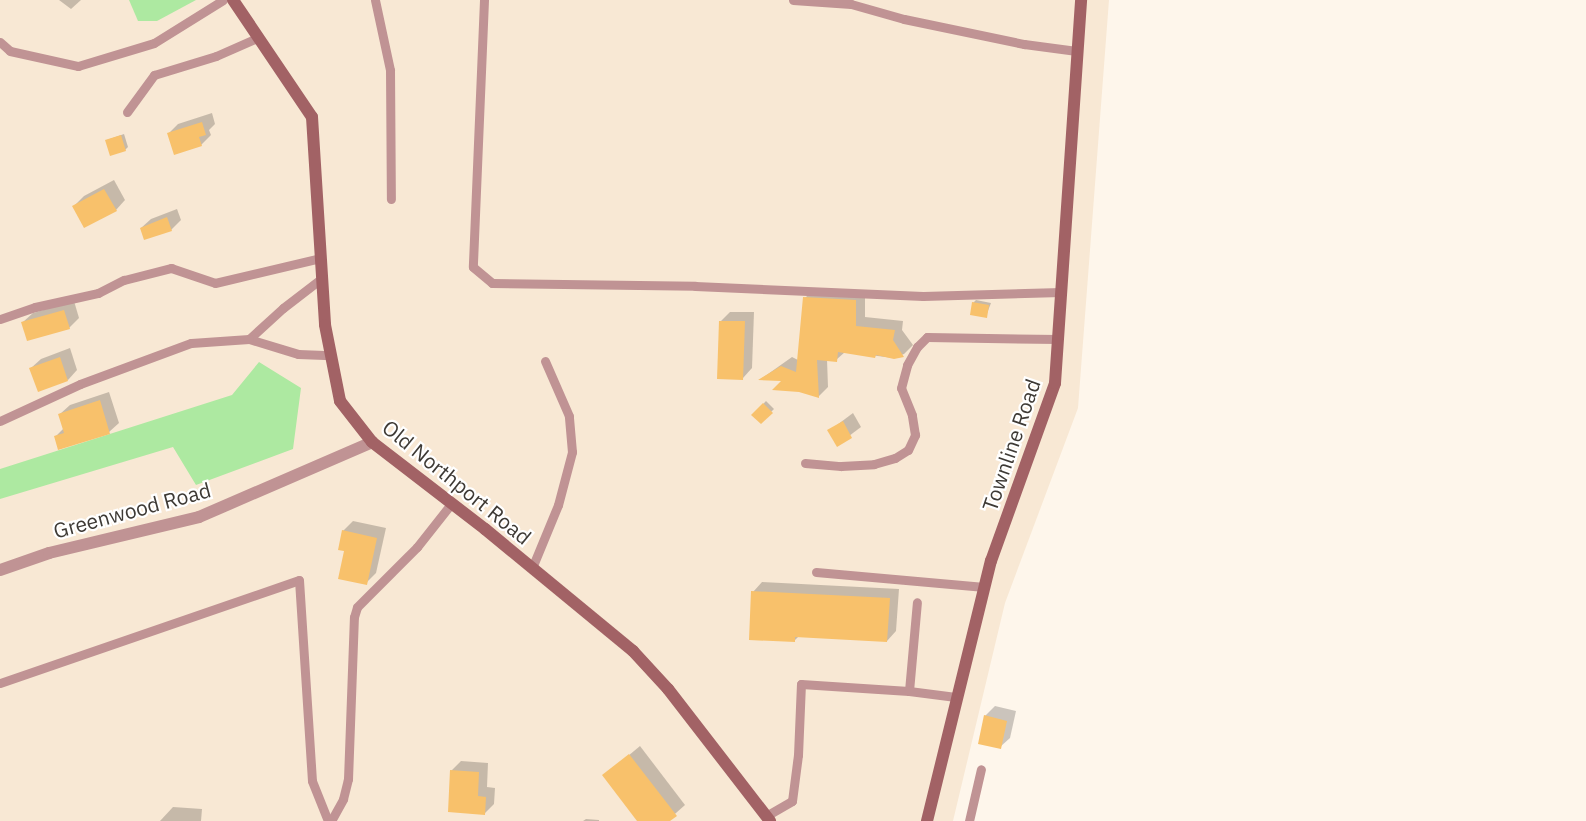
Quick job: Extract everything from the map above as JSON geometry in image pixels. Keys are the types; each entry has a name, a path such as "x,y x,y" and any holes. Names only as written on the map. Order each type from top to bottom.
{"main road":[{"name":"Old Northport Road","path":"233,0 312,117 325,325 339,400 372,442 633,651 668,689 768,818"},
{"name":"Townline Road","path":"927,821 991,561 1055,383 1081,0"}],"street":[{"name":"Greenwood Road","path":"0,570 49,553 199,517 372,442"}],"lane":[{"path":"0,42 10,51 78,66 154,43 223,0"},
{"path":"375,0 390,70 391,199"},
{"path":"484,0 473,267 492,283 695,286 923,296 1061,292"},
{"path":"793,0 851,4 904,19 980,35 1077,51"},
{"path":"127,112 154,75 216,56 259,37"},
{"path":"0,319 35,307 98,293 124,280 171,268 214,283 321,258"},
{"path":"249,339 283,308 322,278"},
{"path":"806,464 841,466 874,464 895,458 908,450 915,435 912,416 902,388 907,364 917,347 927,337 1058,339"},
{"path":"0,421 80,384 192,343 249,339 298,354 331,355"},
{"path":"532,568 558,505 572,452 569,416 545,361"},
{"path":"329,821 343,799 348,778 354,617 357,607 404,561 451,504"},
{"path":"816,573 984,587"},
{"path":"0,683 299,580 312,781 329,821"},
{"path":"909,691 917,602"},
{"path":"768,818 792,801 798,755 801,684 909,691 956,697"},
{"path":"969,821 981,769"}],"shaded area":[{"path":"0,0 1109,0 1078,408 1005,603 953,821 0,821"}],"green space":[{"path":"129,0 196,0 157,21 138,21"},
{"path":"259,362 301,388 293,449 196,485 173,447 0,499 0,469 232,395"}],"building":[{"path":"202,122 206,135 199,137 202,146 174,155 167,133"},
{"path":"121,135 126,151 110,156 105,140"},
{"path":"104,189 117,211 84,228 72,206"},
{"path":"167,217 172,231 144,240 140,228"},
{"path":"803,297 856,300 856,326 895,330 893,340 904,357 894,359 876,355 875,358 838,352 837,362 817,360 819,398 799,392 772,390 781,381 758,380 781,366 796,372"},
{"path":"972,302 989,305 987,318 970,315"},
{"path":"64,310 70,329 27,341 21,322"},
{"path":"719,321 745,321 743,380 717,379"},
{"path":"60,357 68,381 38,392 29,368"},
{"path":"100,400 110,434 58,450 54,436 64,433 58,414"},
{"path":"763,403 773,413 761,424 751,415"},
{"path":"843,421 852,438 837,447 827,430"},
{"path":"342,530 377,538 367,585 338,579 344,551 338,550"},
{"path":"751,591 890,598 887,642 795,637 795,642 749,640"},
{"path":"984,715 1007,721 1001,749 978,744"},
{"path":"629,754 677,816 670,821 637,821 602,775"},
{"path":"450,770 479,772 478,796 486,797 485,815 448,812"}]}
